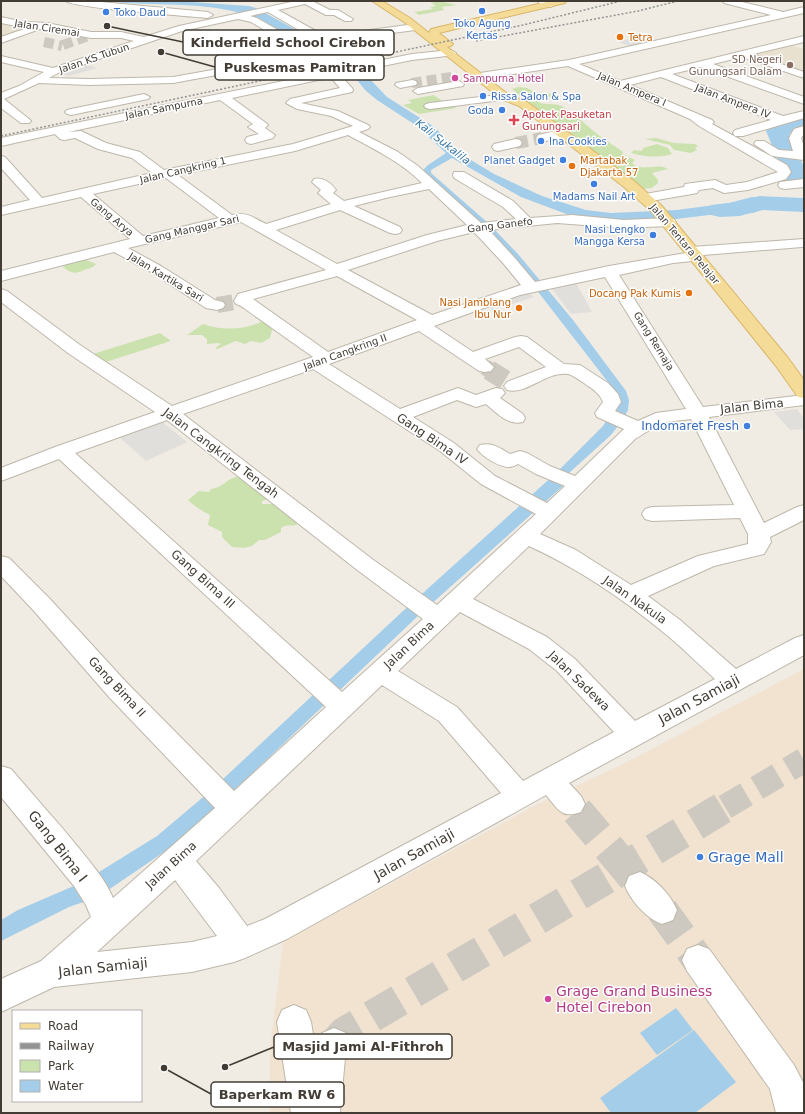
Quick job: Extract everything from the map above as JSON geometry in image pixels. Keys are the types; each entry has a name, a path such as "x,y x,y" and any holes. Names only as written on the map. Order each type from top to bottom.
{"main road":[{"path":"376,1 407,20 427,26 461,23"},
{"path":"449,49 433,32 461,23 562,1"},
{"name":"Jalan Tentara Pelajar","path":"407,20 415,27 449,49 505,97 523,104 645,198 657,209 782,362 804,393"},
{"name":"Jalan Tentara Pelajar","path":"482,76 519,96 523,104"}],"street":[{"path":"307,1 329,13 347,10"},
{"name":"Jalan KS Tubun","path":"1,97 54,71 71,68 121,48 179,29 307,1"},
{"path":"542,1 551,4"},
{"path":"728,1 783,15"},
{"path":"70,5 83,8 100,5 183,14 236,16 254,20 321,59"},
{"path":"266,10 319,38 326,40 354,35 376,37 415,27"},
{"path":"400,85 415,87 569,64 804,10"},
{"path":"335,12 343,24 342,28 354,35"},
{"path":"179,29 185,19 183,14"},
{"path":"1,40 36,28 37,24 56,17"},
{"path":"772,18 791,24"},
{"name":"Jalan Ciremai","path":"1,20 92,35 121,35 146,40"},
{"name":"Jalan Ciremai","path":"92,35 94,41 96,42 121,48"},
{"path":"674,39 689,44"},
{"path":"620,84 804,39"},
{"path":"421,53 449,49"},
{"path":"368,66 449,49"},
{"path":"712,52 727,58"},
{"path":"742,54 799,81"},
{"path":"1,59 54,71"},
{"name":"Jalan Ampera I","path":"569,64 739,133 768,150 800,155"},
{"path":"702,64 804,101"},
{"path":"1,86 173,80 229,70"},
{"name":"Jalan Ampera IV","path":"662,74 782,120"},
{"name":"Jalan Sampurna","path":"1,142 328,75 336,76 348,90 294,101 292,103 301,107 334,113 364,127"},
{"path":"462,81 482,76"},
{"path":"772,89 799,81"},
{"path":"30,84 76,87 111,86 139,97 57,115"},
{"path":"222,97 262,125 254,127 269,135 249,138 268,152"},
{"path":"430,106 505,97"},
{"path":"1,102 29,120 13,124"},
{"path":"739,133 804,114"},
{"name":"Jalan Ampera I","path":"645,198 692,190 690,187 691,186 715,184 724,189 748,186 781,176 785,172 782,168 703,124 694,116"},
{"name":"Jalan Cangkring 1","path":"1,211 84,193 164,173 307,144 364,127"},
{"path":"57,130 64,136 77,134 81,138 102,146 136,155 164,173 228,219"},
{"path":"800,155 795,138 798,132 804,130"},
{"path":"350,132 419,172 485,226 538,280"},
{"path":"542,138 560,134"},
{"path":"498,147 516,143"},
{"path":"1,160 39,202"},
{"path":"401,174 419,172"},
{"path":"459,174 479,188 508,204 526,221"},
{"path":"319,182 329,190 325,193 342,206 364,217 381,222 395,230"},
{"path":"785,185 804,183"},
{"path":"265,229 342,206 398,191 432,184"},
{"name":"Gang Arya","path":"84,193 140,241"},
{"name":"Gang Manggar Sari","path":"1,276 228,219 247,217 427,324 478,363 522,341 560,369"},
{"name":"Gang Ganefo","path":"322,361 244,301 244,297 338,270 432,238 485,226 568,218 624,224 669,222"},
{"name":"Jalan Cangkring II","path":"1,475 62,451 427,324 516,291 538,280 609,271 695,254 802,243"},
{"name":"Jalan Kartika Sari","path":"115,247 156,269 212,305 217,305"},
{"path":"509,251 538,280"},
{"name":"Gang Remaja","path":"609,271 698,412 759,534"},
{"name":"Jalan Cangkring Tengah","path":"2,296 74,349 171,414 433,615"},
{"name":"Gang Bima IV","path":"322,361 398,416 447,447 488,480 545,511"},
{"path":"398,416 458,393 475,402 503,388 560,369 574,368 600,385 610,394 612,402 604,413 624,421"},
{"path":"503,388 516,418"},
{"name":"Jalan Bima","path":"52,972 96,898 176,860 231,805 331,698 380,672 433,615 457,600 526,536 566,479 628,436 624,421 804,400"},
{"path":"487,449 509,461 520,457 566,479"},
{"name":"Gang Bima III","path":"62,451 331,698"},
{"path":"652,514 747,511"},
{"path":"630,595 706,561 743,554 756,549 760,542 759,534 804,512"},
{"name":"Jalan Nakula","path":"526,536 568,555 630,595 672,626 733,681"},
{"name":"Gang Bima II","path":"1,563 42,605 118,690 231,805"},
{"name":"Jalan Sadewa","path":"457,600 538,643 566,665 632,735"},
{"name":"Jalan Samiaji","path":"1,996 52,972 192,957 241,944 276,929 632,735 804,644"},
{"path":"380,672 448,714 520,796"},
{"name":"Gang Bima I","path":"1,777 53,838 96,898"},
{"path":"550,780 571,804"},
{"path":"176,860 208,898 241,944"},
{"path":"640,886 662,910"},
{"path":"698,960 782,1077 788,1087 794,1113"},
{"path":"294,1022 309,1113"},
{"path":"322,1113 329,1052 334,1046"}],"shaded area":[{"path":"1,24 27,29 1,38"},
{"path":"639,36 653,41 629,46 618,42"},
{"name":"SD Negeri Gunungsari Dalam","path":"791,45 804,49 804,74 750,56"},
{"path":"85,64 97,68 69,76 59,73"},
{"path":"576,283 592,312 571,314 552,289"},
{"path":"528,292 534,297 493,310 488,306"},
{"path":"797,409 804,419 804,429 790,430 774,412"},
{"path":"161,421 187,442 146,461 118,436"},
{"path":"804,669 804,1113 270,1113 270,1049 283,942 536,805 625,763"}],"green space":[{"path":"438,1 457,5 442,7 444,10 419,15 414,12 433,9 430,7 436,6 431,3"},
{"path":"518,87 527,88 535,92 553,94 554,95 538,102 562,106 571,115 581,120 622,151 623,154 635,160 632,163 636,166 664,167 668,169 652,173 658,180 658,183 652,188 643,189 532,105 523,102 520,96 512,89"},
{"path":"434,95 457,108 419,114 403,105 412,103 408,100"},
{"path":"656,138 674,143 695,144 698,146 695,148 697,150 691,153 674,150 670,145 645,139"},
{"path":"657,144 668,148 672,154 652,156 631,153 634,150 642,151 643,148"},
{"path":"82,258 96,264 92,268 76,273 68,271 63,267 67,264"},
{"path":"263,321 270,326 272,330 270,338 261,343 251,341 245,344 236,341 217,349 215,348 221,344 207,344 207,339 202,335 187,335 203,324 218,328 241,328"},
{"path":"160,333 171,341 106,362 93,354"},
{"path":"236,477 241,477 268,499 262,501 262,504 274,504 295,519 297,525 284,526 281,528 281,532 265,540 259,540 252,546 244,548 232,547 222,537 222,532 208,525 210,515 188,500 199,491 209,492 211,489 219,487"}],"water":[{"path":"104,1 177,1 249,6 256,8 311,38 324,40 321,43 333,50 336,55 350,57 362,64 370,72 369,78 387,97 436,128 441,135 466,157 494,174 542,196 586,210 611,213 677,210 729,203 752,197 769,200 775,206 753,213 709,215 652,222 591,220 569,215 521,197 452,158 431,170 431,173 488,223 518,254 573,320 626,391 629,400 628,410 624,418 611,435 569,473 564,485 419,615 183,839 98,897 69,907 1,941 1,920 18,910 83,882 157,836 208,793 403,611 556,473 603,426 615,406 614,392 611,386 532,284 422,171 446,153 417,126 366,91 347,68 250,16 232,11 196,6"},
{"path":"676,1008 693,1030 657,1055 640,1033"},
{"path":"694,1030 736,1082 695,1113 611,1113 600,1098"}],"waterway":[{"path":"798,179 777,131 804,122"},
{"name":"Kali Sukalila","path":"720,210 740,209 759,203 804,205"}],"tunnel":[{"path":"63,45 91,35"},
{"path":"44,42 62,46"},
{"path":"412,83 457,76"},
{"path":"516,143 542,138"},
{"path":"217,305 242,301"},
{"path":"485,367 491,371"},
{"path":"489,370 505,380"},
{"path":"725,807 804,760"},
{"path":"573,806 625,867"},
{"path":"625,867 726,806"},
{"path":"334,1045 344,1033 625,867"},
{"path":"625,867 634,878"},
{"path":"662,910 698,960"}],"railway":[{"path":"1,136 523,25 621,1"},
{"path":"476,41 638,11 678,1"}],"place":[{"name":"Toko Agung Kertas","path":"482,11"},
{"name":"Toko Daud","path":"106,12"},
{"name":"Kinderfield School Cirebon","path":"107,26"},
{"name":"Tetra","path":"620,37"},
{"name":"Puskesmas Pamitran","path":"161,52"},
{"name":"SD Negeri Gunungsari Dalam","path":"790,65"},
{"name":"Sampurna Hotel","path":"455,78"},
{"name":"Rissa Salon & Spa","path":"483,96"},
{"name":"Goda","path":"502,110"},
{"name":"Apotek Pasuketan Gunungsari","path":"514,120"},
{"name":"Ina Cookies","path":"541,141"},
{"name":"Planet Gadget","path":"563,160"},
{"name":"Martabak Djakarta 57","path":"572,166"},
{"name":"Madams Nail Art","path":"594,184"},
{"name":"Nasi Lengko Mangga Kersa","path":"653,235"},
{"name":"Docang Pak Kumis","path":"689,293"},
{"name":"Nasi Jamblang Ibu Nur","path":"519,308"},
{"name":"Indomaret Fresh","path":"747,426"},
{"name":"Grage Mall","path":"700,857"},
{"name":"Grage Grand Business Hotel Cirebon","path":"548,999"},
{"name":"Masjid Jami Al-Fithroh","path":"225,1067"},
{"name":"Baperkam RW 6","path":"164,1068"}]}
